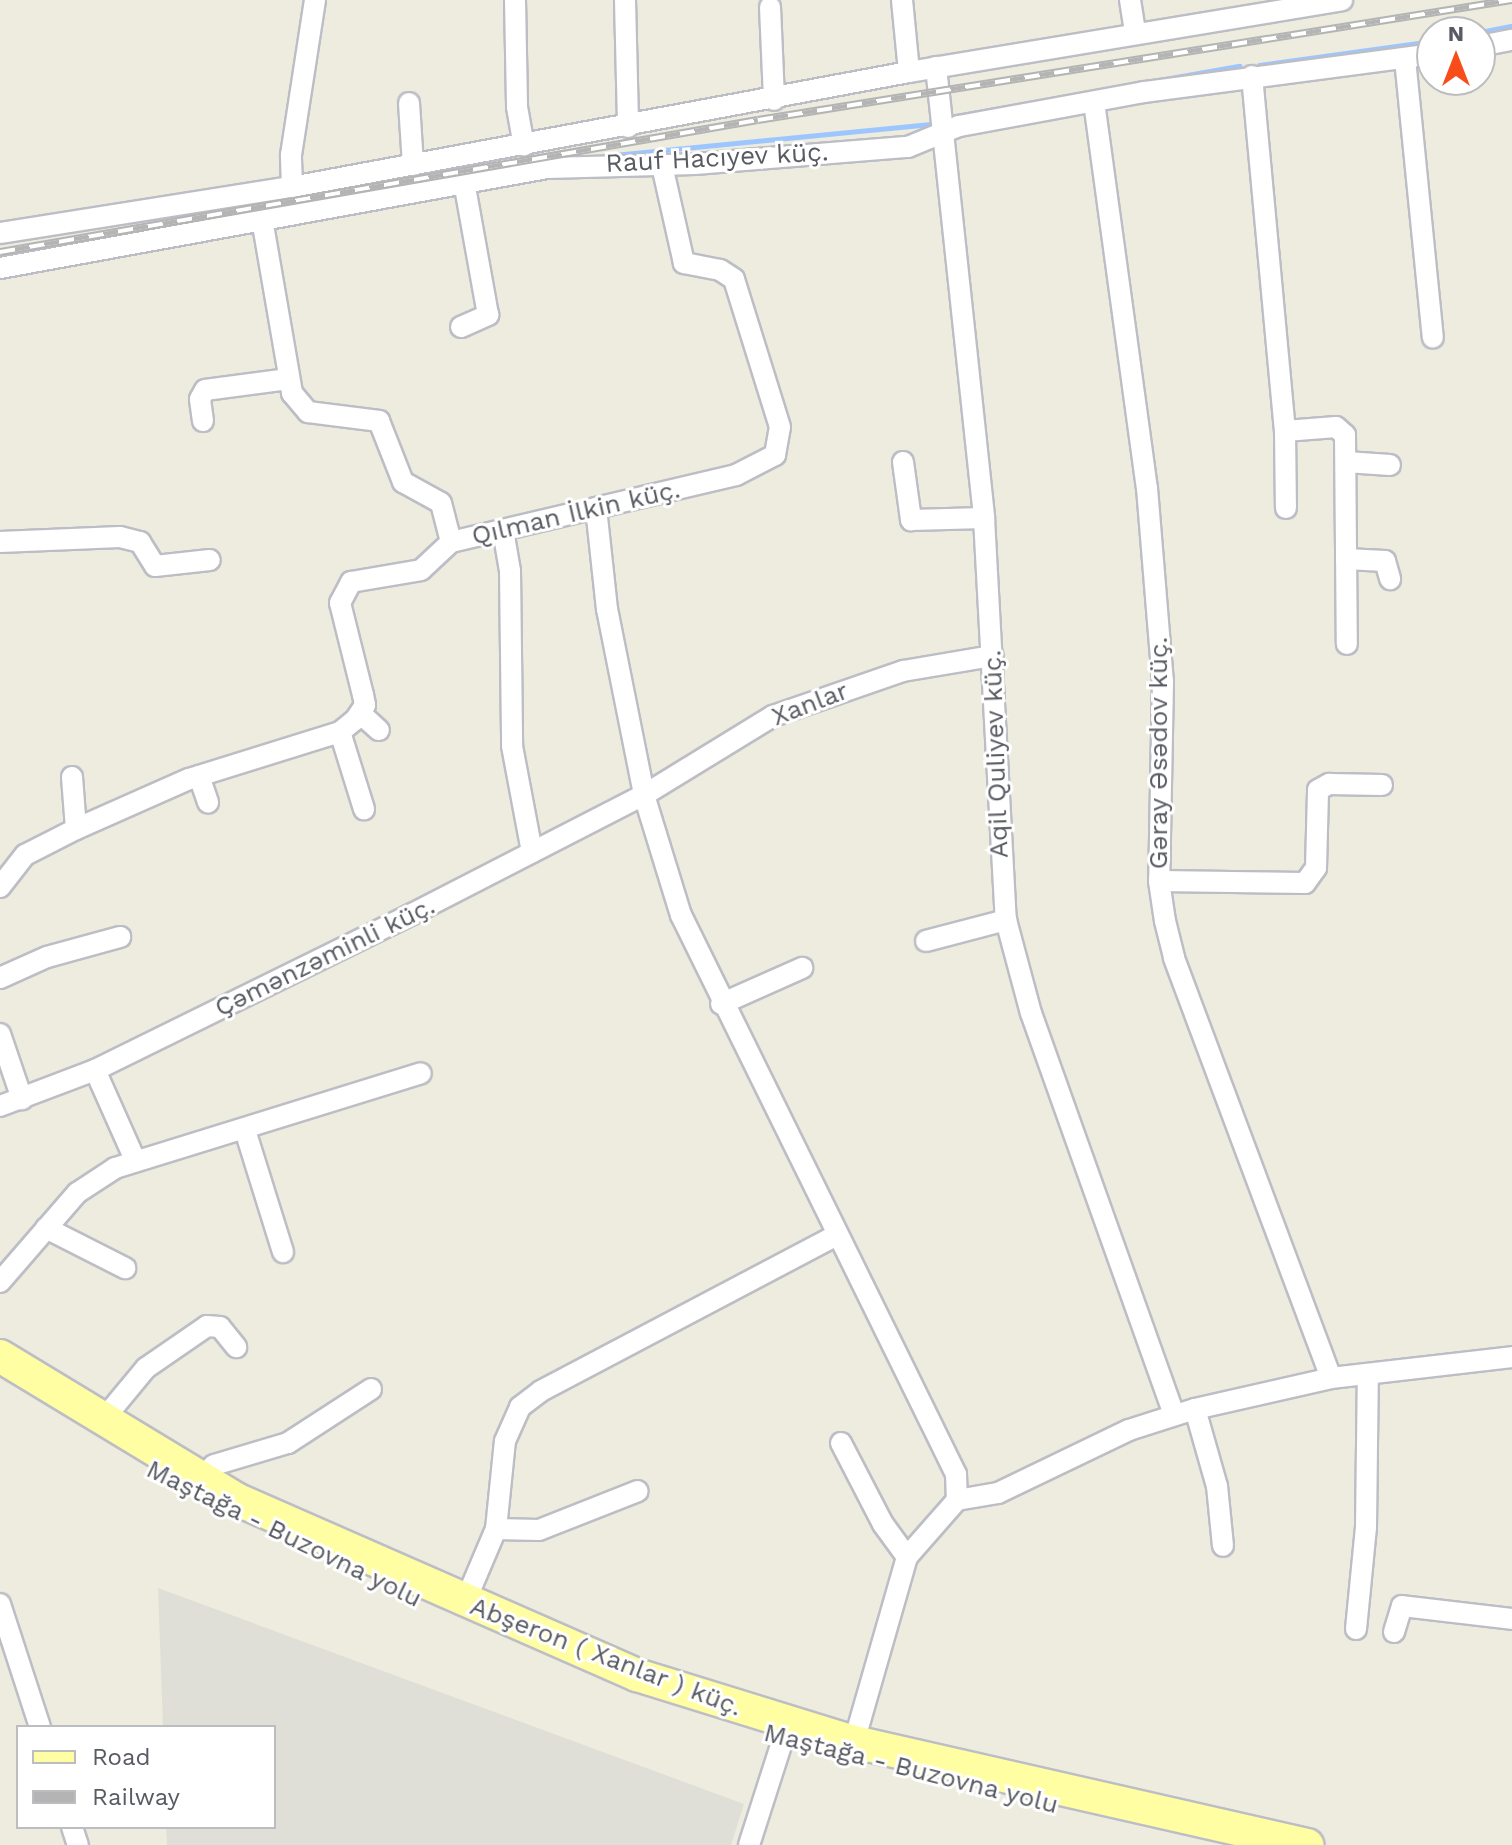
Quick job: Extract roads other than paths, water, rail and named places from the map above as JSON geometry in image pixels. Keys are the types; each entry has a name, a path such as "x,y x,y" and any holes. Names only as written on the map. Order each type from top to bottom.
{"main road":[{"name":"Abşeron ( Xanlar ) küç.","path":"0,1356 199,1480 465,1602 637,1675 786,1732 854,1742 1307,1845"},
{"name":"Maştağa - Buzovna yolu","path":"0,1376 149,1470 279,1536 631,1691 1227,1845"}],"street":[{"path":"292,187 291,155 315,0"},
{"path":"515,0 517,107 524,145"},
{"path":"625,0 628,127"},
{"path":"902,0 909,72"},
{"path":"1130,0 1135,32"},
{"name":"Rauf Hacıyev küç.","path":"0,233 292,187 774,100 936,67 1342,0"},
{"path":"770,7 774,100"},
{"name":"Rauf Hacıyev küç.","path":"0,268 464,182 583,165 662,165 908,147 969,124 1252,76 1416,57"},
{"path":"1405,59 1433,338"},
{"name":"Aqil Quliyev küç.","path":"936,67 984,518 1006,920 1031,1013 1174,1415"},
{"path":"1252,76 1285,431 1286,508"},
{"name":"Gəray Əsədov küç.","path":"1094,102 1147,488 1161,651 1159,881 1174,958 1331,1378"},
{"path":"409,103 413,165"},
{"path":"578,135 583,165"},
{"name":"Qılman İlkin küç.","path":"361,714 363,695 341,594 357,580 431,565 451,542 760,467 775,455 780,442 763,360 734,279 720,270 684,263 662,165"},
{"path":"461,327 488,315 464,182"},
{"path":"262,219 288,379 308,412 379,421 403,482 441,503 451,542"},
{"path":"203,421 200,399 205,390 288,379"},
{"path":"1285,431 1342,429 1346,462 1347,644"},
{"path":"903,462 911,520 984,518"},
{"path":"1346,462 1390,465"},
{"path":"596,508 607,609 644,795 681,915 721,1004 952,1463 957,1500"},
{"path":"503,530 510,571 512,746 532,852"},
{"path":"0,542 120,537 140,542 155,566 210,560"},
{"path":"1346,559 1385,561 1390,579"},
{"name":"Xanlar","path":"644,795 773,716 903,671 993,656"},
{"path":"0,887 25,855 76,829 199,776 340,732 361,714 379,730"},
{"path":"340,732 364,809"},
{"path":"199,776 208,802"},
{"path":"72,777 76,829"},
{"path":"1159,881 1305,883 1316,868 1318,790 1329,784 1382,785"},
{"name":"Çəmənzəminli küç.","path":"0,1106 95,1070 644,795"},
{"path":"926,941 1006,920"},
{"path":"0,978 47,957 120,937"},
{"path":"721,1004 802,968"},
{"path":"0,1034 22,1099"},
{"path":"95,1070 135,1160"},
{"path":"0,1282 46,1228 97,1177 135,1160 245,1130 421,1073"},
{"path":"245,1130 283,1252"},
{"path":"46,1228 125,1268"},
{"path":"465,1602 496,1529 505,1441 520,1407 541,1391 837,1235"},
{"path":"102,1421 160,1355 207,1326 220,1327 236,1347"},
{"path":"854,1742 907,1557 957,1500 998,1493 1129,1430 1195,1409 1331,1378 1512,1357"},
{"path":"1356,1629 1366,1527 1368,1374"},
{"path":"199,1480 214,1465 288,1443 371,1389"},
{"path":"1195,1409 1217,1486 1223,1546"},
{"path":"841,1443 883,1524 907,1557"},
{"path":"496,1529 539,1530 638,1491"},
{"path":"0,1604 39,1725"},
{"path":"1394,1632 1402,1606 1512,1619"},
{"path":"749,1845 786,1732"}],"waterway":[{"path":"1496,29 1512,26"},
{"path":"1259,65 1416,43"},
{"path":"955,116 1240,66"},
{"path":"604,156 933,124"}],"railway":[{"path":"0,252 758,120 1511,0"}]}
